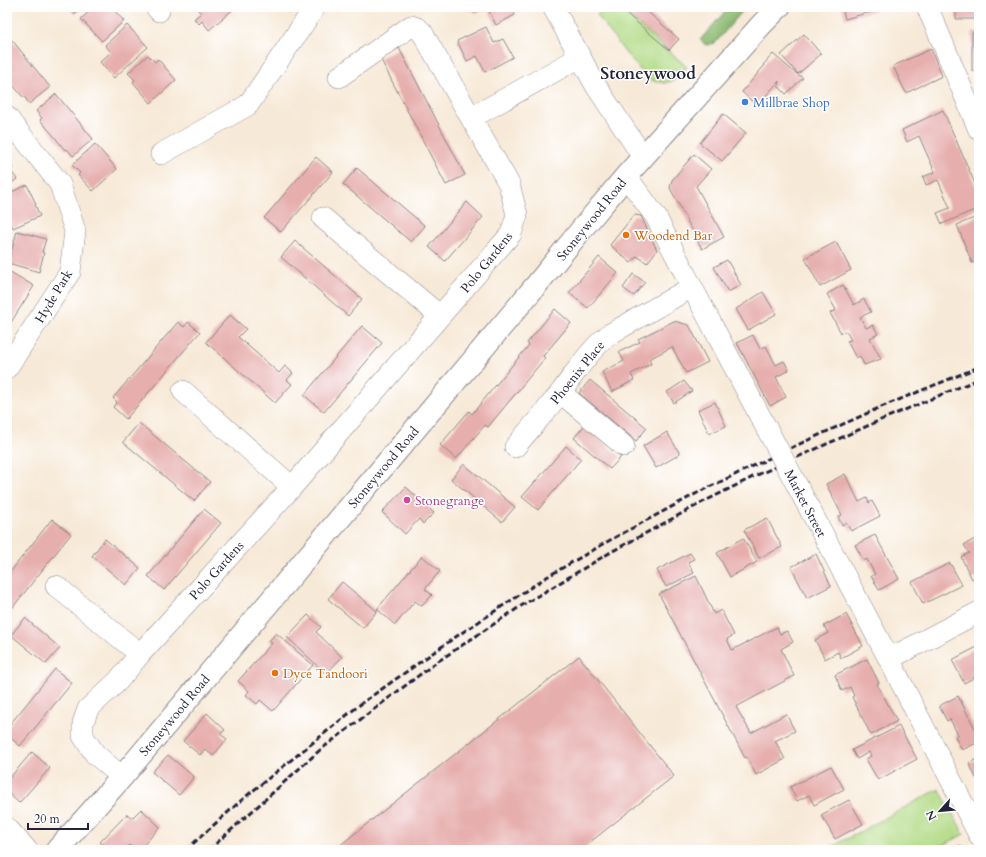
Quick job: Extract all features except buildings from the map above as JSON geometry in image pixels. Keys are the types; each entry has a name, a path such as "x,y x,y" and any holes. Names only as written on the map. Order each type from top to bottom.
{"main road":[{"name":"Stoneywood Road","path":"57,850 122,777 538,284 626,176 779,7"}],"street":[{"path":"161,154 248,105 315,7"},
{"path":"553,7 596,86 643,157"},
{"path":"927,7 979,130"},
{"name":"Polo Gardens","path":"122,777 95,754 83,736 83,722 88,709 118,681 140,654 292,487 511,234 518,215 509,184 422,32 417,28 412,26 339,76"},
{"path":"471,118 580,57"},
{"name":"Hyde Park","path":"7,117 60,184 75,231 70,272 8,363"},
{"name":"Market Street","path":"626,176 656,217 692,288 889,658 979,835"},
{"path":"323,218 440,316"},
{"name":"Phoenix Place","path":"515,447 561,393 584,361 603,339 692,288"},
{"path":"183,391 292,487"},
{"path":"561,393 624,446"},
{"path":"56,586 140,654"},
{"path":"889,658 979,612"},
{"path":"7,828 27,850"}],"green space":[{"path":"609,7 619,7 687,67 675,80 665,83 648,79 624,51 597,15"},
{"path":"729,7 746,7 715,43 706,45 700,40"},
{"path":"939,789 964,834 934,850 826,850"}],"railway":[{"path":"186,850 244,798 362,703 454,638 545,578 612,539 701,491 881,407 979,367"},
{"path":"209,850 320,750 434,664 521,606 611,552 703,502 755,476 883,419 979,379"}],"place":[{"name":"Millbrae Shop","path":"745,102"},
{"name":"Woodend Bar","path":"626,235"},
{"name":"Stonegrange","path":"407,500"},
{"name":"Dyce Tandoori","path":"275,673"}],"district":[{"name":"Stoneywood","path":"648,73"}]}
